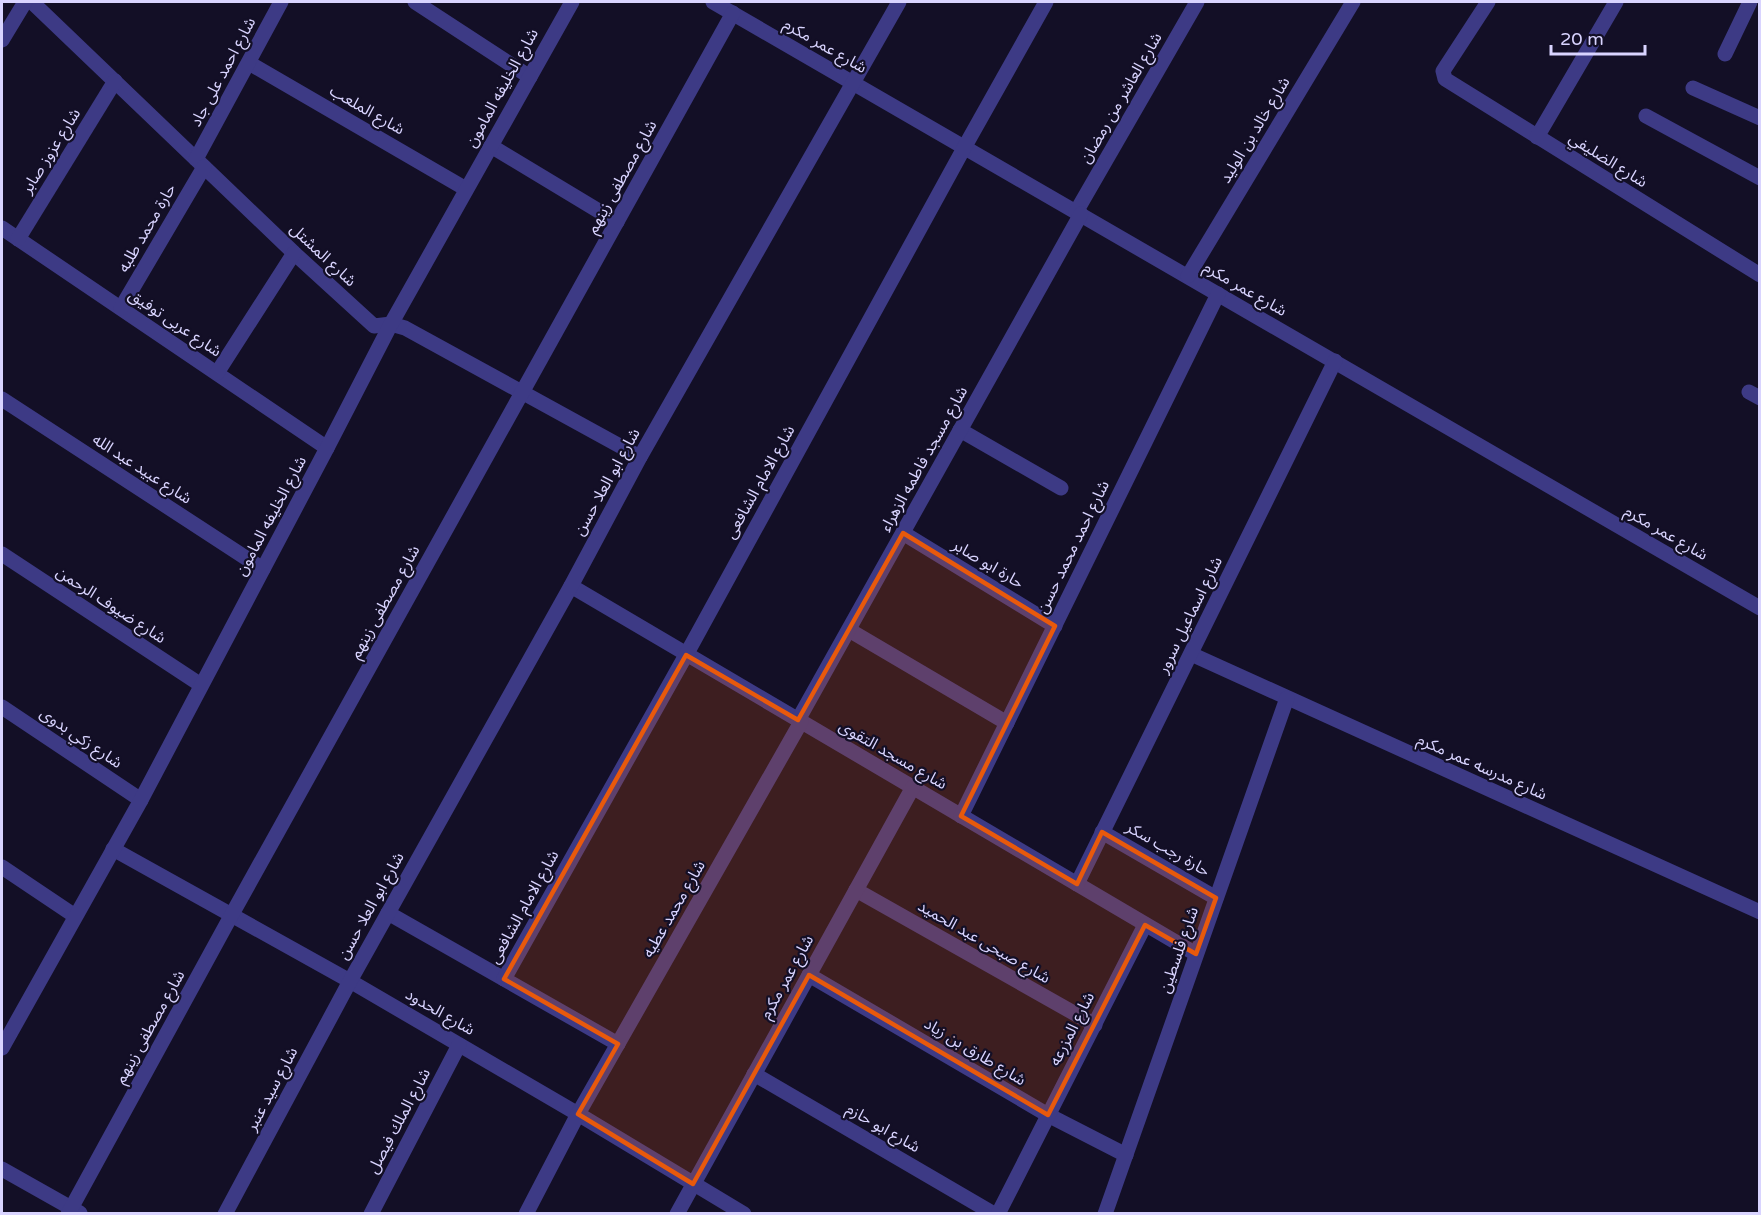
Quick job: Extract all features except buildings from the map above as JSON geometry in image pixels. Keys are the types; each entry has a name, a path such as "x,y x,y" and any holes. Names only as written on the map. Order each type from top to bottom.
{"street":[{"path":"2,40 25,2"},
{"name":"شارع المشتل","path":"32,2 294,254 374,326 391,324 405,328 640,457"},
{"name":"شارع احمد على جاد","path":"200,163 281,2"},
{"path":"415,2 530,77"},
{"name":"شارع الخليفه المامون","path":"2,1048 7,1023 75,916 141,800 391,324 572,2"},
{"name":"شارع عمر مكرم","path":"713,2 1760,608"},
{"name":"شارع ابو العلا حسن","path":"350,981 571,586 640,457 898,2"},
{"name":"شارع الامام الشافعى","path":"504,979 686,655 1046,2"},
{"name":"شارع العاشر من رمضان","path":"1079,213 1197,2"},
{"name":"شارع خالد بن الوليد","path":"1188,276 1353,2"},
{"name":"شارع الضليفي","path":"1488,2 1443,71 1444,77 1760,275"},
{"path":"1537,137 1617,2"},
{"path":"1725,54 1750,2"},
{"name":"شارع مصطفى زينهم","path":"73,1212 231,916 733,13"},
{"name":"شارع الملعب","path":"249,63 466,189"},
{"name":"شارع عزوز صابر","path":"18,239 115,81"},
{"path":"1693,88 1760,118"},
{"path":"1646,116 1760,178"},
{"path":"491,146 617,222"},
{"name":"حارة محمد طلبه","path":"121,309 200,163"},
{"name":"شارع مسجد فاطمه الزهراء","path":"800,721 1079,213"},
{"name":"شارع عربى توفيق","path":"2,228 327,448"},
{"path":"217,373 294,254"},
{"name":"شارع احمد محمد حسن","path":"961,816 1218,294"},
{"name":"شارع اسماعيل سرور","path":"1077,884 1335,361"},
{"name":"شارع عبيد عبد الله","path":"2,399 263,568"},
{"path":"960,430 1061,488"},
{"name":"حارة ابو صابر","path":"903,533 1055,626"},
{"name":"شارع ضيوف الرحمن","path":"2,554 201,685"},
{"name":"شارع مسجد التقوى","path":"571,586 1197,954"},
{"path":"849,630 1007,723"},
{"name":"شارع مدرسه عمر مكرم","path":"1191,654 1760,912"},
{"name":"شارع فلسطين","path":"1105,1214 1287,698"},
{"name":"شارع زكي بدوى","path":"2,707 141,800"},
{"name":"شارع محمد عطيه","path":"526,1214 578,1114 800,721"},
{"name":"شارع عمر مكرم","path":"677,1214 913,788"},
{"name":"حارة رجب سكر","path":"1102,832 1216,898"},
{"name":"شارع الحدود","path":"113,849 350,981 744,1214"},
{"path":"2,867 75,916"},
{"name":"شارع صبحى عبد الحميد","path":"856,890 1095,1025"},
{"path":"388,913 618,1044"},
{"name":"شارع المزرعه","path":"996,1214 1145,925"},
{"name":"شارع طارق بن زياد","path":"809,975 1048,1116 1126,1155"},
{"name":"شارع سيد عنبر","path":"225,1214 350,981"},
{"name":"شارع الملك فيصل","path":"371,1214 459,1045"},
{"name":"شارع ابو حازم","path":"754,1074 996,1214"},
{"path":"2,1169 73,1212"}],"highlighted area":[{"path":"903,533 1055,626 961,816 1077,884 1102,832 1216,898 1196,954 1145,925 1048,1115 809,975 693,1184 578,1114 618,1044 504,979 686,655 798,720"}]}
